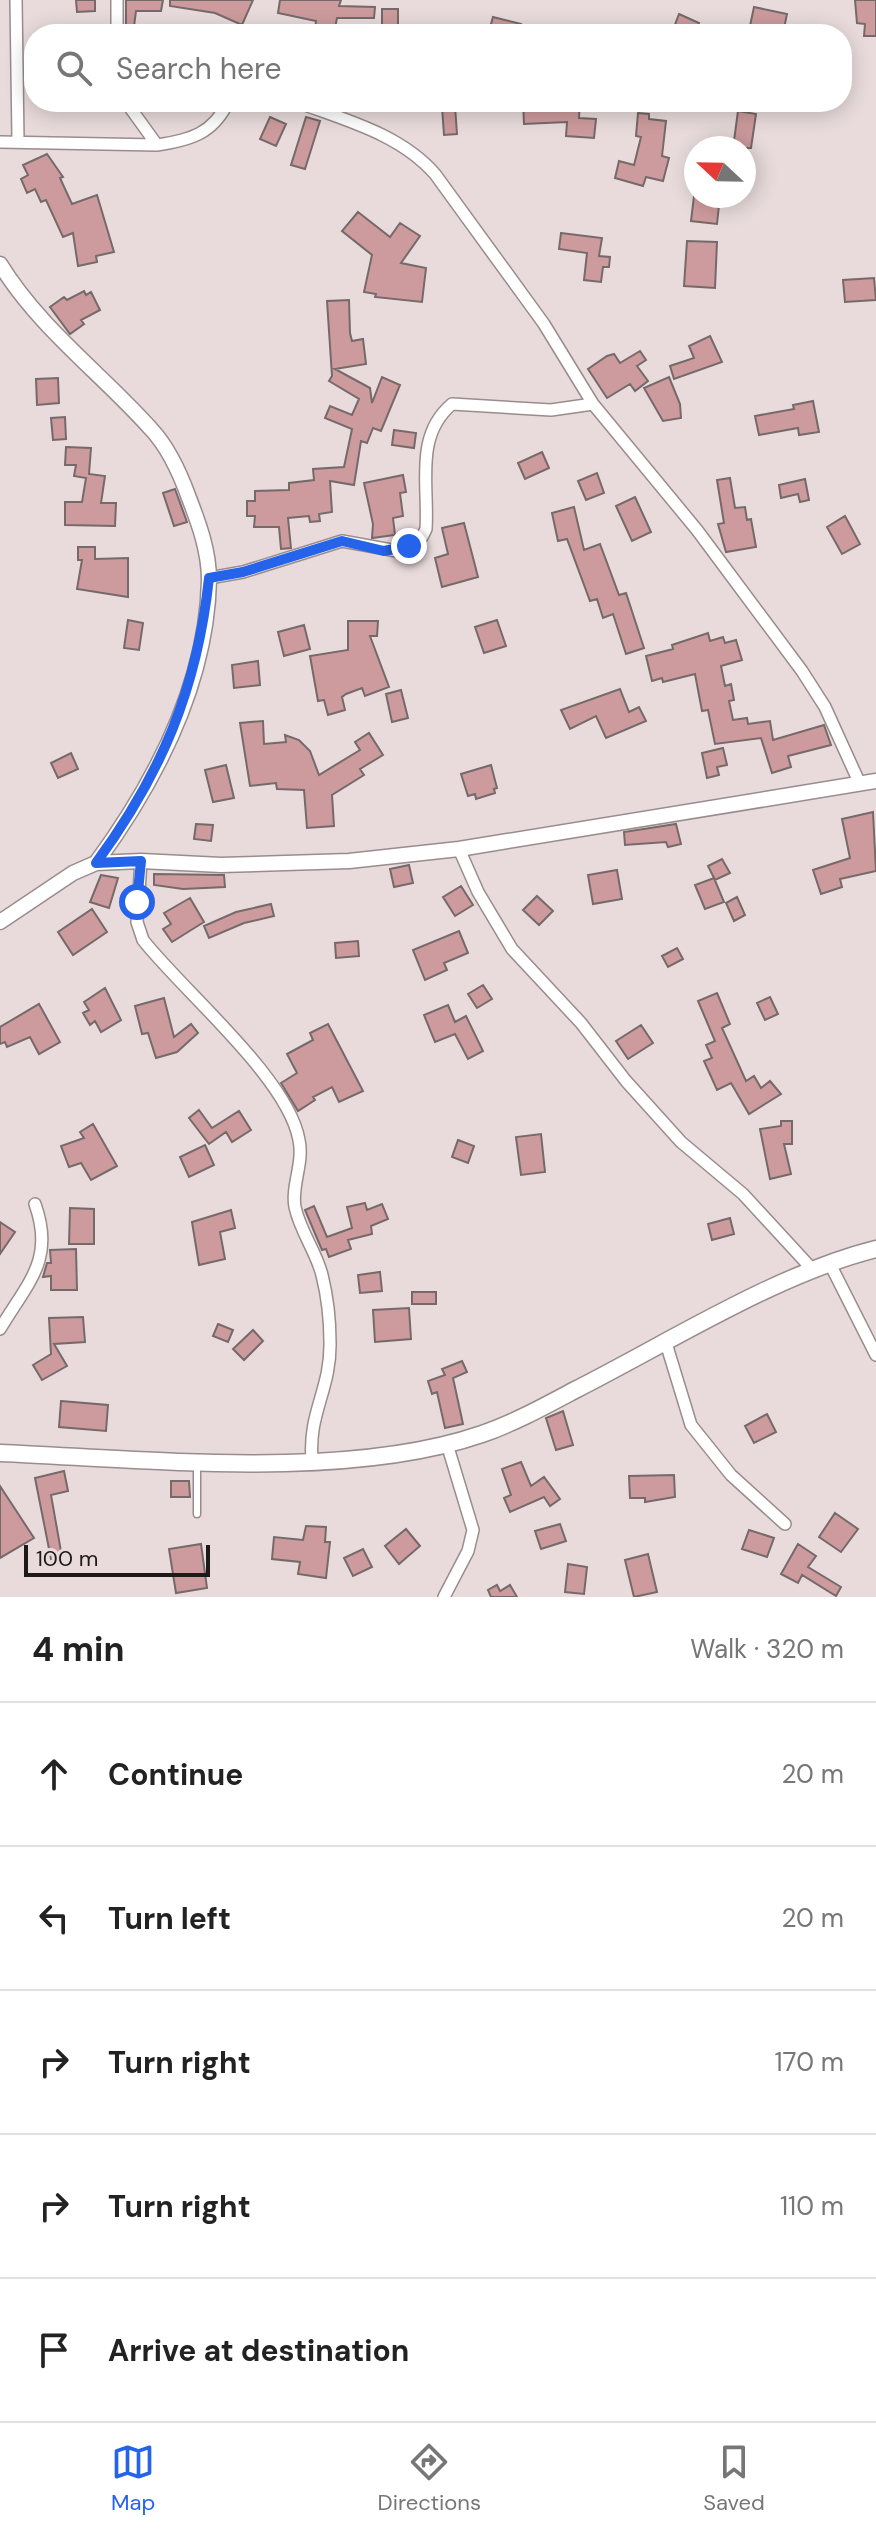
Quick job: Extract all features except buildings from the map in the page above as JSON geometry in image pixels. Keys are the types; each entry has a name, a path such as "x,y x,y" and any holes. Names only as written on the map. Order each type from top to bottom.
{"main road":[{"path":"0,1453 198,1460 312,1460 389,1454 447,1444 483,1434 533,1412 812,1269 876,1249"}],"street":[{"path":"16,0 18,140"},
{"path":"117,0 117,24"},
{"path":"133,112 157,145"},
{"path":"0,142 157,145 199,137 211,128 221,112"},
{"path":"323,112 378,133 422,159 527,301 593,404 755,604 825,707 860,784"},
{"path":"0,264 18,293 153,430 169,454 200,526 209,578 202,640 170,741 129,818 96,863"},
{"path":"209,578 243,572 342,541 384,551 409,546 426,529 425,479 429,436 443,411 452,404 551,410 593,404"},
{"path":"0,922 73,873 96,863 285,863 459,849 876,781"},
{"path":"459,849 478,892 512,949 581,1023 626,1081 681,1142 743,1194 812,1269"},
{"path":"141,861 137,922 143,940 262,1073 289,1112 299,1140 301,1163 294,1203 322,1274 330,1336 327,1388 310,1434 312,1460"},
{"path":"0,1329 31,1277 45,1245 44,1229 35,1204"},
{"path":"829,1262 876,1355"},
{"path":"666,1343 691,1425 731,1475 785,1524"},
{"path":"444,1597 473,1541 473,1530 447,1444"}],"lane":[{"path":"197,1514 198,1460"}],"route":[{"path":"137,902 141,861 96,863 129,818 165,753 183,706 202,640 209,578 243,572 342,541 353,541 384,551 397,551 409,546"}]}
